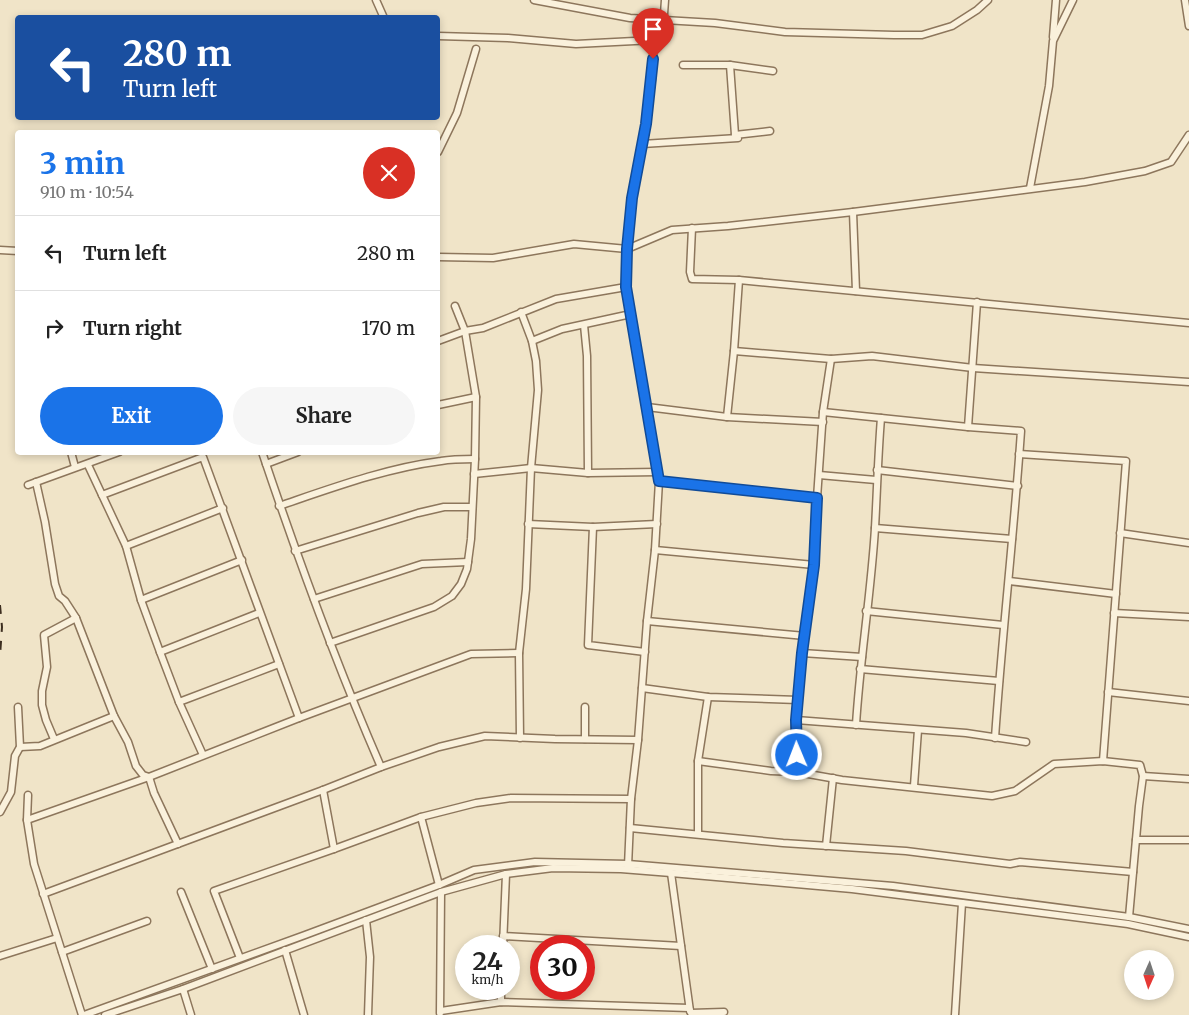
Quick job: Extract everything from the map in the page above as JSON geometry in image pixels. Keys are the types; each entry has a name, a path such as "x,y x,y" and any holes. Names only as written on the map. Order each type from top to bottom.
{"street":[{"path":"376,0 383,15"},
{"path":"534,0 630,18 715,23 785,32 922,35 952,26 977,10 988,0"},
{"path":"628,867 631,799 655,550 659,481 626,287 627,249 632,198 652,78 654,40 658,19 664,14 666,0"},
{"path":"1030,188 1049,86 1056,0"},
{"path":"1053,41 1073,0"},
{"path":"1185,0 1189,26"},
{"path":"440,36 508,38 576,44 654,40"},
{"path":"440,148 456,113 476,50"},
{"path":"684,65 730,65 773,71"},
{"path":"642,144 738,138 735,135 730,65"},
{"path":"735,135 770,131"},
{"path":"440,257 492,258 574,244 627,249 672,230 853,212 1085,182 1145,171 1171,162 1189,136"},
{"path":"853,212 856,291"},
{"path":"692,228 690,272 692,279 739,280 1189,322"},
{"path":"0,250 15,251"},
{"path":"727,417 739,280"},
{"path":"440,340 465,331 483,328 556,299 626,287"},
{"path":"968,427 977,302"},
{"path":"330,643 434,607 452,596 461,584 468,562 475,459 476,397 465,331 455,306"},
{"path":"520,738 519,653 526,589 531,468 538,390 536,361 532,341 521,312"},
{"path":"532,341 562,329 584,326 631,314"},
{"path":"584,326 587,356 588,472"},
{"path":"734,351 831,359 872,356 973,368 1189,382"},
{"path":"797,772 796,720 802,653 814,565 823,412 831,359"},
{"path":"440,405 476,397"},
{"path":"646,407 727,417 823,422"},
{"path":"823,412 1021,431 1018,486 1003,625 995,738"},
{"path":"856,725 875,528 876,480 881,418"},
{"path":"1020,454 1126,461 1103,761"},
{"path":"72,455 75,467"},
{"path":"28,485 112,455"},
{"path":"263,455 295,551 351,699 381,767"},
{"path":"266,464 290,455"},
{"path":"102,495 203,457 298,718"},
{"path":"279,506 348,483 412,466 443,460 475,459"},
{"path":"88,465 126,546 141,600 160,652 179,702 203,755"},
{"path":"474,474 531,468 588,472 658,472"},
{"path":"877,470 1018,486"},
{"path":"819,475 876,480"},
{"path":"659,481 817,498"},
{"path":"36,482 45,522 55,584 60,596 76,618 114,716 128,742 136,766 143,775 148,776"},
{"path":"295,551 418,513 444,507 472,507"},
{"path":"126,546 223,508"},
{"path":"528,524 593,527 657,524"},
{"path":"593,527 588,644 645,652"},
{"path":"875,528 1012,540"},
{"path":"1120,533 1189,543"},
{"path":"655,550 814,565"},
{"path":"141,600 242,560"},
{"path":"314,599 422,564 468,562"},
{"path":"1009,581 1116,594"},
{"path":"866,611 1003,625"},
{"path":"160,652 259,613"},
{"path":"1114,613 1189,617"},
{"path":"54,739 42,704 42,691 47,667 44,635 76,618"},
{"path":"647,620 805,636"},
{"path":"27,820 471,654 519,653"},
{"path":"802,653 862,657"},
{"path":"179,702 279,664"},
{"path":"860,670 999,681"},
{"path":"642,688 708,697 798,700"},
{"path":"1108,692 1189,701"},
{"path":"698,834 698,760 708,697"},
{"path":"0,812 11,792 15,756 20,747 18,707"},
{"path":"585,707 585,739"},
{"path":"20,747 40,746 114,716"},
{"path":"796,720 966,733 1026,742"},
{"path":"914,786 918,730"},
{"path":"43,894 439,747 485,736 638,740"},
{"path":"698,760 992,796 1015,791 1054,764 1103,761 1140,765 1143,776 1129,917"},
{"path":"148,776 178,844"},
{"path":"1143,776 1189,778"},
{"path":"826,846 833,778"},
{"path":"323,790 334,850"},
{"path":"28,795 27,820 34,864 83,1015 440,888 506,874 553,868 628,867 671,873 852,889 1128,924 1189,937"},
{"path":"240,958 214,891 334,850 420,817 476,803 511,798 631,799"},
{"path":"420,817 440,888 440,1013 501,1002 691,1013 724,1012"},
{"path":"630,828 826,846 906,851 1010,864 1020,862 1133,872"},
{"path":"1136,840 1189,840"},
{"path":"104,1015 122,1012 366,920 440,888 474,870 535,862 893,886 1129,917 1189,929"},
{"path":"671,873 690,1012"},
{"path":"503,935 506,874"},
{"path":"181,892 212,969"},
{"path":"955,1015 962,903"},
{"path":"366,920 370,957 368,1015"},
{"path":"62,952 147,921"},
{"path":"520,937 681,946"},
{"path":"0,956 58,938"},
{"path":"285,950 304,1015"},
{"path":"183,989 191,1015"}],"railway":[{"path":"0,605 2,627 0,656"}],"route":[{"path":"653,59 646,124 632,198 627,249 626,287 659,481 817,498 814,565 802,653 796,720 797,755"}]}
